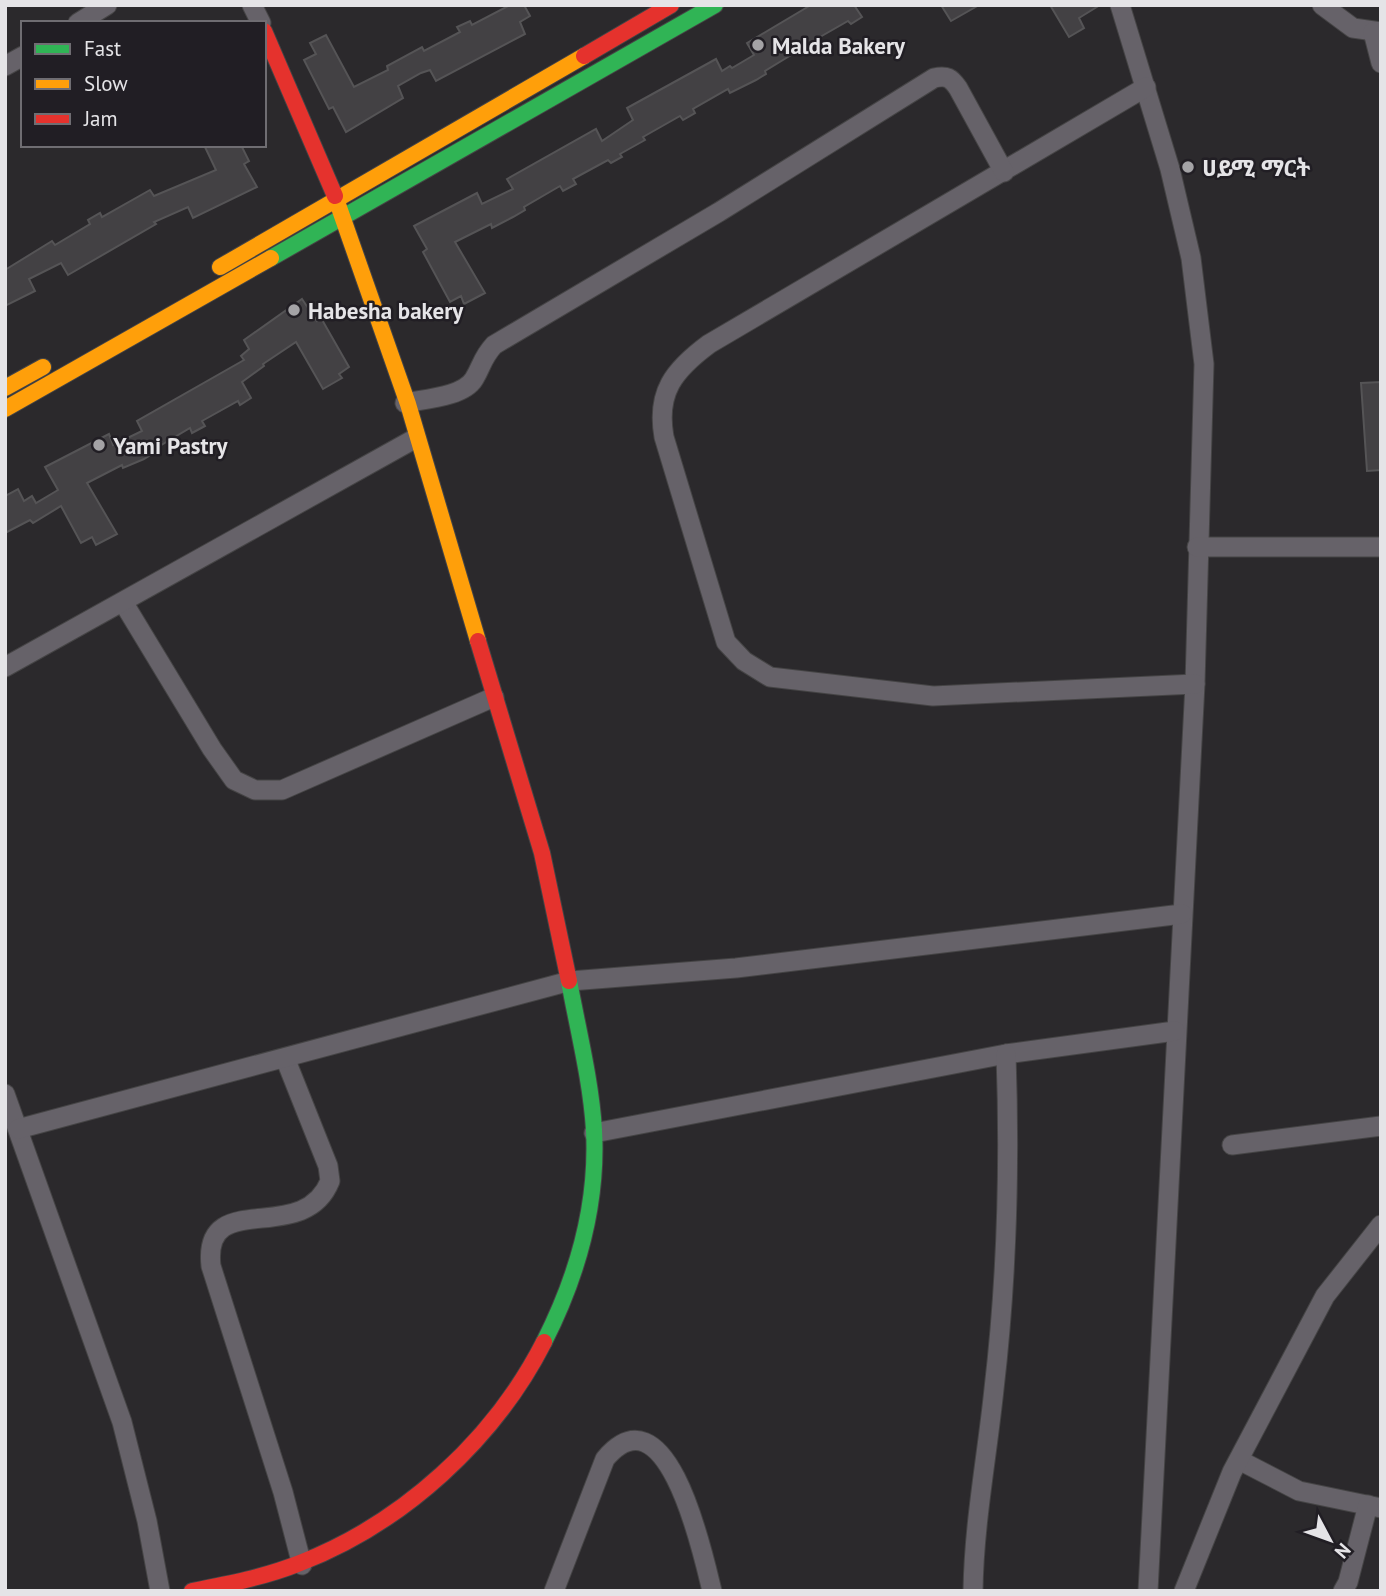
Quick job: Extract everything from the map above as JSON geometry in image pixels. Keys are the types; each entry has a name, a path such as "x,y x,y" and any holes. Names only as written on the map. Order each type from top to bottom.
{"street":[{"path":"81,21 107,5"},
{"path":"252,5 260,21"},
{"path":"206,274 671,5"},
{"path":"5,410 715,5"},
{"path":"1120,5 1146,87 1191,258 1204,364 1195,684 1148,1591"},
{"path":"1322,5 1353,28 1377,32 1381,63"},
{"path":"192,1591 302,1565 362,1534 420,1494 466,1452 508,1404 538,1356 581,1249 591,1185 594,1133 570,981 542,856 383,330 336,201 266,35"},
{"path":"5,66 21,57"},
{"path":"405,403 464,388 474,380 482,357 494,345 719,212 934,78 944,76 951,79 958,88 1004,172"},
{"path":"1146,87 709,344 683,363 667,389 660,414 663,438 726,642 744,662 770,677 933,696 1195,684"},
{"path":"5,388 52,361"},
{"path":"5,667 416,438"},
{"path":"1197,547 1379,550"},
{"path":"123,602 212,749 234,780 255,790 282,790 494,697"},
{"path":"18,1129 570,981 736,968 1182,914"},
{"path":"594,1133 1006,1054 1175,1031"},
{"path":"973,1591 974,1539 995,1388 1006,1241 1006,1054"},
{"path":"285,1058 328,1166 330,1181 325,1195 317,1203 293,1215 230,1222 218,1229 209,1250 211,1266 284,1492 302,1565"},
{"path":"5,1094 122,1422 148,1521 160,1591"},
{"path":"1233,1145 1381,1126"},
{"path":"1184,1591 1239,1460 1325,1296 1381,1225"},
{"path":"554,1591 605,1459 615,1447 628,1441 643,1442 657,1448 668,1464 699,1534 712,1591"},
{"path":"1239,1460 1299,1491 1375,1507 1343,1591"}],"building":[{"path":"510,5 524,5 530,16 520,22 525,34 436,81 430,70 421,73 398,86 403,98 346,132 333,107 329,109 304,60 316,54 310,43 326,35 354,87 388,70 387,66 422,47 424,51 460,32 457,27 470,21 472,25"},
{"path":"811,5 854,5 862,17 851,24 848,21 813,41 816,46 804,53 801,49 765,71 766,74 756,80 730,93 728,89 693,109 695,113 683,120 680,116 643,137 645,140 620,154 622,157 611,163 608,160 573,179 576,184 563,191 560,186 524,207 525,210 513,217 492,228 491,224 455,242 485,293 464,304 461,296 450,302 423,252 427,249 414,226 477,193 482,204 513,189 507,179 596,129 602,141 633,120 627,108 716,59 722,71 730,66 732,68 754,55 747,43"},
{"path":"941,5 979,5 951,21"},
{"path":"1050,5 1100,5 1079,18 1084,28 1069,37"},
{"path":"205,147 242,147 249,161 244,164 257,187 193,218 188,207 154,222 156,224 68,275 61,263 29,279 35,291 5,306 5,270 52,241 55,245 90,224 88,220 100,213 102,217 150,190 154,196 216,170"},
{"path":"302,299 317,321 321,318 349,367 339,374 342,378 323,389 296,342 242,382 251,398 240,405 238,401 202,421 205,426 192,433 190,428 153,450 155,452 144,459 123,468 122,465 87,483 117,534 96,545 92,537 81,543 61,506 33,523 30,520 5,533 5,496 18,489 24,501 32,496 36,503 58,490 45,467 109,434 113,445 142,431 137,421 244,360 241,356 249,349 244,340"},
{"path":"1381,382 1381,470 1367,471 1361,383"}],"traffic: fast":[{"path":"271,258 715,5"},
{"path":"544,1342 575,1266 593,1186 592,1112 569,981"}],"traffic: slow":[{"path":"220,267 584,56"},
{"path":"335,196 408,404 478,641"},
{"path":"5,409 271,258"},
{"path":"5,388 43,367"}],"traffic: jam":[{"path":"584,56 671,5"},
{"path":"266,36 335,196"},
{"path":"478,641 542,853 569,981"},
{"path":"192,1591 233,1583 300,1563 375,1525 409,1501 442,1474 472,1444 499,1412 544,1342"}],"place":[{"name":"Malda Bakery","path":"758,45"},
{"name":"ሀይሚ ማርት","path":"1188,167"},
{"name":"Habesha bakery","path":"294,310"},
{"name":"Yami Pastry","path":"99,445"}]}
